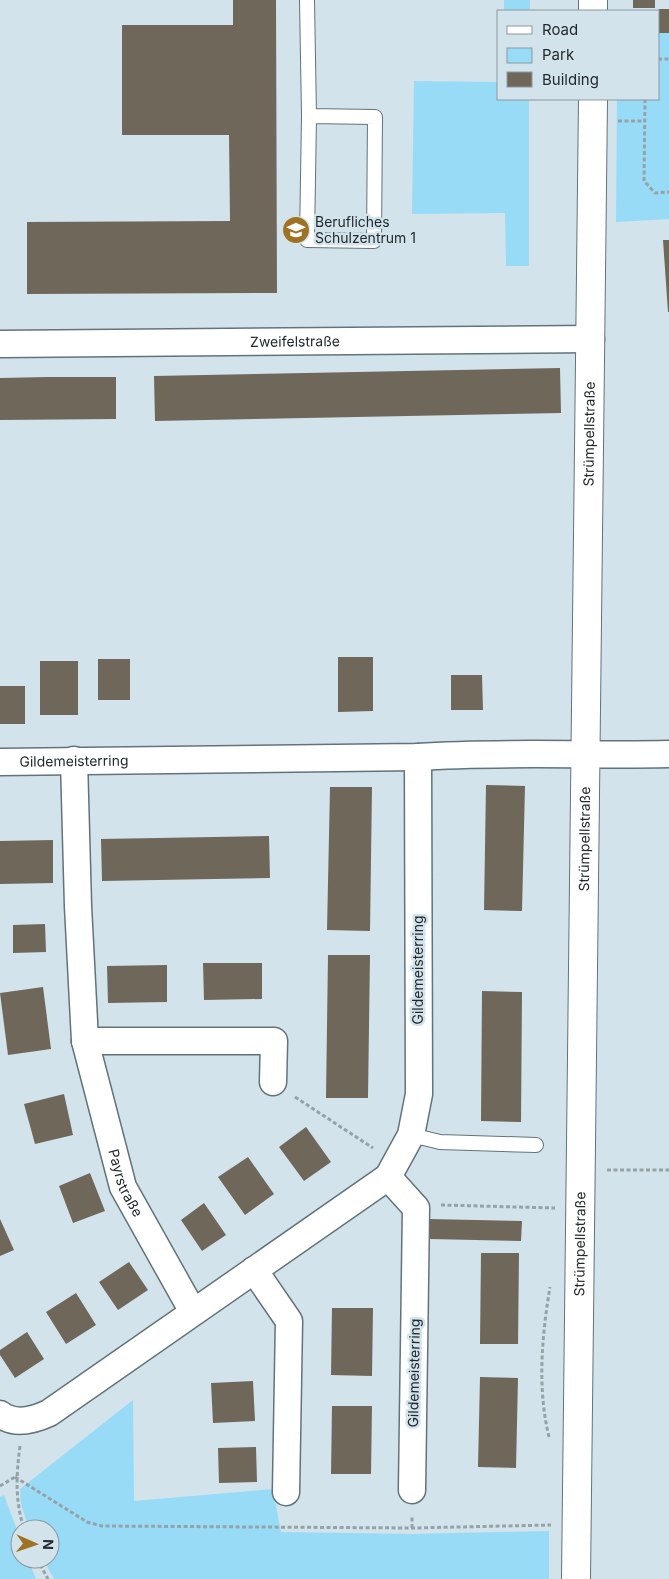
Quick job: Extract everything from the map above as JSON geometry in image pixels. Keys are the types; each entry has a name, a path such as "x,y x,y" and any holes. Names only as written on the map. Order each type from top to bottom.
{"street":[{"name":"Strümpellstraße","path":"576,1579 593,100"},
{"name":"Zweifelstraße","path":"0,344 591,339"},
{"name":"Gildemeisterring","path":"0,762 418,757 458,754 669,754"},
{"name":"Gildemeisterring","path":"0,1414 4,1418 23,1421 34,1420 49,1413 388,1177 411,1135 419,1094 418,757"},
{"name":"Payrstraße","path":"74,760 78,906 85,1041 123,1187 193,1312"},
{"path":"85,1041 274,1041 273,1082"},
{"path":"388,1177 416,1208"},
{"name":"Gildemeisterring","path":"412,1490 416,1208"},
{"path":"254,1270 289,1321 286,1492"}],"lane":[{"path":"307,0 307,240 374,241 375,117 308,116"},
{"path":"411,1135 440,1142 536,1145"}],"path":[{"path":"645,100 644,181 655,193 669,192"},
{"path":"273,1082 379,1152 388,1177"},
{"path":"581,1171 669,1170"},
{"path":"416,1208 430,1205 580,1208"},
{"path":"15,1477 87,1522 102,1526 412,1528 576,1524"},
{"path":"0,1486 15,1477"},
{"path":"15,1477 17,1509 20,1519"}],"green space":[{"path":"504,0 530,0 530,10 504,10"},
{"path":"659,33 669,33 669,219 616,222 617,100 659,100"},
{"path":"414,81 497,82 497,100 529,100 529,266 506,266 505,213 412,214"},
{"path":"133,1400 134,1501 273,1489 281,1532 413,1534 549,1531 549,1579 54,1579 48,1569 60,1569 60,1519 26,1519 21,1504 20,1489"},
{"path":"4,1495 13,1519 10,1519 10,1569 32,1569 36,1579 0,1579 0,1497"}],"building":[{"path":"233,0 276,0 277,293 27,294 27,222 230,221 229,135 122,135 122,25 233,25"},
{"path":"633,0 655,0 655,8 633,8"},
{"path":"669,9 669,33 659,33 659,10"},
{"path":"663,240 669,240 669,312 668,312"},
{"path":"560,368 561,413 155,421 154,376"},
{"path":"116,377 116,419 0,420 0,378"},
{"path":"338,657 373,657 373,711 338,712"},
{"path":"98,659 130,659 130,700 98,700"},
{"path":"40,661 78,661 78,715 40,715"},
{"path":"451,675 482,675 483,710 451,710"},
{"path":"0,686 25,686 25,724 0,724"},
{"path":"486,785 525,786 522,911 484,910"},
{"path":"330,787 372,787 370,931 327,930"},
{"path":"269,836 270,878 102,881 101,839"},
{"path":"53,840 53,883 0,884 0,841"},
{"path":"45,924 46,952 13,953 13,925"},
{"path":"328,955 370,955 368,1098 326,1098"},
{"path":"203,963 262,963 262,999 204,1000"},
{"path":"167,965 167,1002 108,1003 107,966"},
{"path":"43,987 51,1049 8,1055 0,993"},
{"path":"482,991 522,992 521,1122 481,1121"},
{"path":"64,1094 73,1135 35,1144 24,1104"},
{"path":"306,1127 331,1162 304,1181 279,1147"},
{"path":"248,1157 274,1194 245,1215 218,1177"},
{"path":"90,1173 105,1211 73,1223 59,1186"},
{"path":"204,1203 226,1235 202,1251 181,1220"},
{"path":"0,1219 14,1250 0,1256"},
{"path":"429,1219 522,1221 521,1241 429,1239"},
{"path":"481,1253 519,1253 518,1344 480,1344"},
{"path":"129,1262 148,1290 118,1310 99,1282"},
{"path":"76,1293 96,1325 66,1344 46,1312"},
{"path":"332,1308 373,1308 372,1376 331,1375"},
{"path":"27,1332 44,1359 15,1378 0,1355 0,1350"},
{"path":"480,1377 518,1378 516,1468 478,1467"},
{"path":"253,1381 255,1421 213,1423 211,1383"},
{"path":"332,1406 372,1406 371,1474 331,1474"},
{"path":"256,1447 257,1482 219,1483 218,1448"}],"place":[{"name":"Berufliches Schulzentrum 1","path":"296,230"}]}
